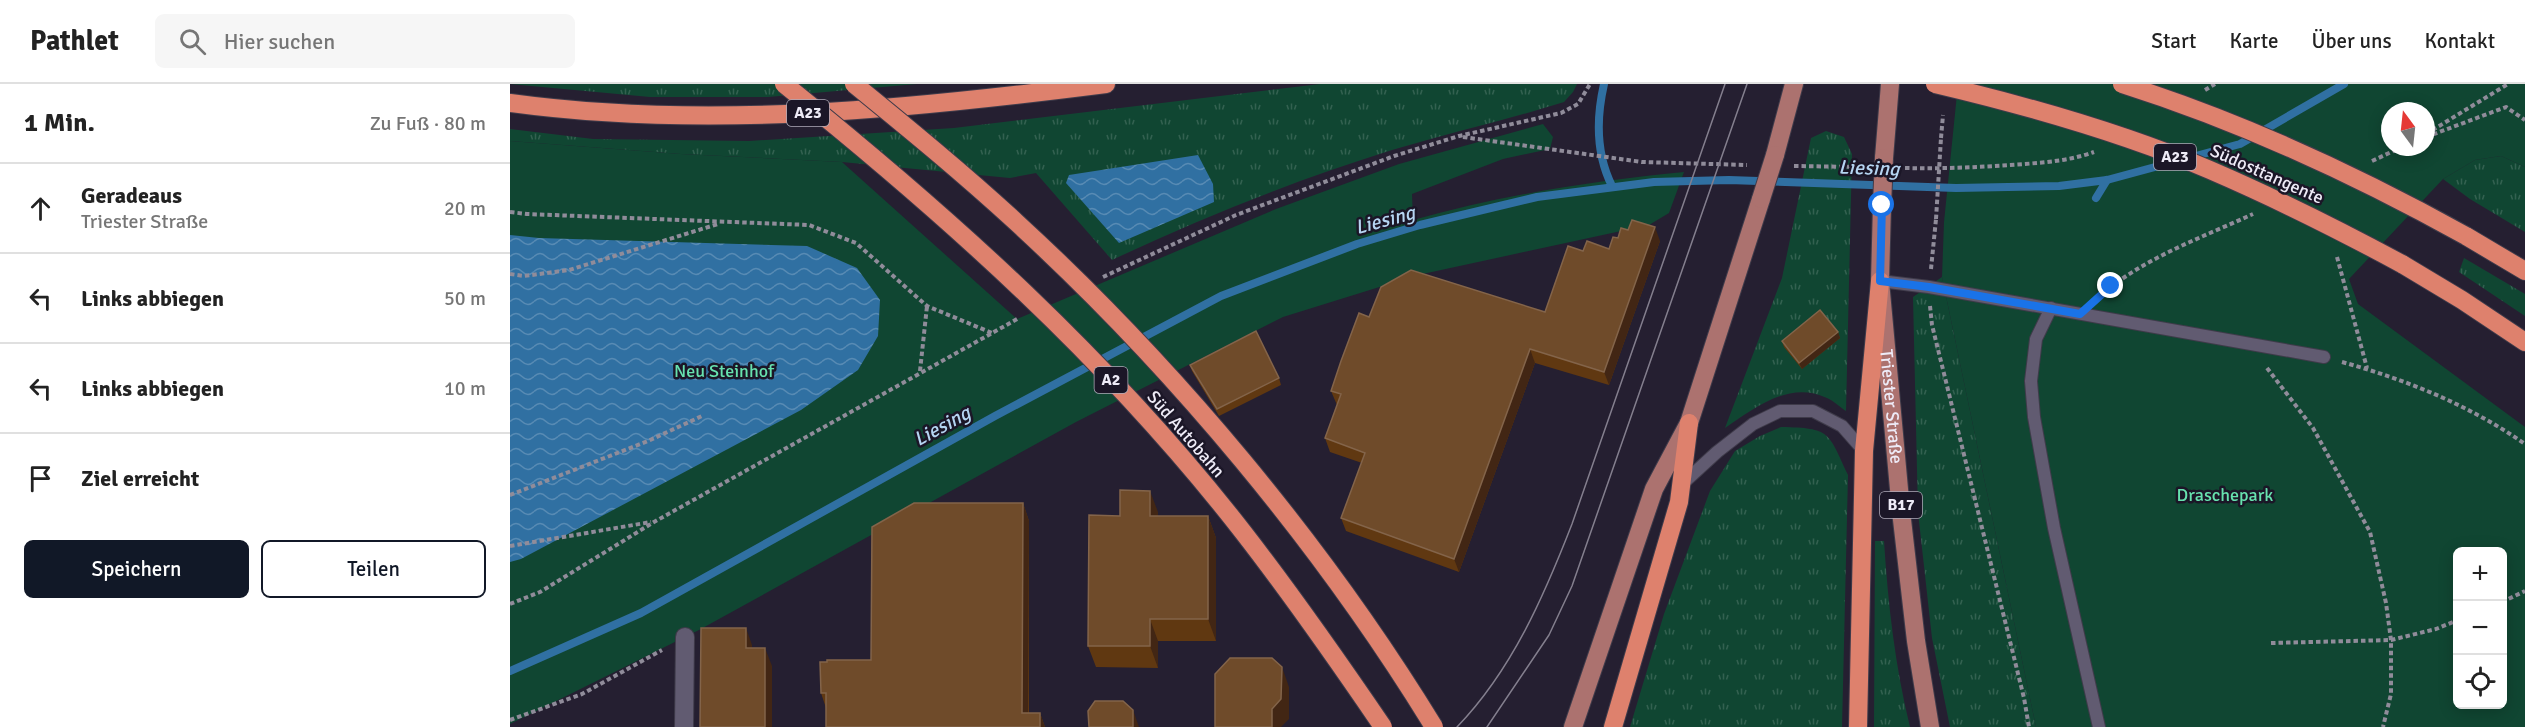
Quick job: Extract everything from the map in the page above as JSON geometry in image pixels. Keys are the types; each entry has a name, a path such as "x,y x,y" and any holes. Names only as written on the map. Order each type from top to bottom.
{"highway":[{"name":"Süd Autobahn","path":"784,84 887,166 962,233 1073,340 1160,433 1242,531 1317,631 1383,727"},
{"name":"Süd Autobahn","path":"854,84 1017,222 1111,315 1194,405 1276,504 1353,606 1434,727"},
{"name":"A23","path":"510,103 629,113 699,116 792,114 896,108 1106,84"},
{"name":"Südosttangente","path":"1935,84 2066,118 2135,141 2207,169 2340,231 2402,264 2525,342"},
{"name":"Südosttangente","path":"2122,84 2202,111 2331,165 2404,201 2525,271"},
{"path":"1858,727 1864,451 1880,281"},
{"path":"1613,727 1679,502 1689,423"}],"main road":[{"path":"1573,727 1654,489 1689,423 1761,200 1782,161 1794,84"},
{"name":"Triester Straße","path":"1890,84 1883,165 1880,281 1908,570 1916,641 1930,727"}],"street":[{"path":"684,727 685,637"}],"lane":[{"path":"1880,281 1929,287 2324,357"},
{"path":"2050,308 2036,339 2031,381 2034,417 2054,528 2099,727"},
{"path":"1681,485 1716,452 1753,424 1780,411 1813,411 1842,426 1864,451"}],"path":[{"path":"1098,279 1236,215 1394,156 1459,136 1561,113 1578,104 1590,84"},
{"path":"2435,129 2508,84"},
{"path":"2435,132 2506,107 2525,120"},
{"path":"1942,115 1936,219 1929,287 1932,325 2029,727"},
{"path":"1459,136 1642,162 1755,165"},
{"path":"1782,161 1929,169"},
{"path":"510,212 809,225 856,243 927,306 992,333"},
{"path":"510,274 524,276 569,270 722,223"},
{"path":"2080,314 2111,286 2174,249"},
{"path":"2337,254 2368,369"},
{"path":"920,372 927,306"},
{"path":"510,604 540,592 654,522 1027,314"},
{"path":"2247,342 2313,429 2370,532 2386,603 2391,640 2391,694 2383,727"},
{"path":"2324,357 2390,376 2446,399 2496,424 2525,444"},
{"path":"510,495 648,441 702,416"},
{"path":"510,546 654,522"},
{"path":"2504,601 2525,591"},
{"path":"2271,644 2391,640 2436,629 2453,622"},
{"path":"510,720 582,694 685,637"}],"green space":[{"path":"510,84 917,84 768,97 650,97"},
{"path":"1320,84 1577,84 1564,102 1392,150 1321,174 1215,214 1112,260 1036,173 1010,178 842,162 681,154 510,141 510,129 593,139 749,141 954,128"},
{"name":"Draschepark","path":"1958,84 2525,84 2525,167 2501,156 2475,160 2443,179 2349,279 2358,304 2525,427 2525,727 2036,727 1942,277 1944,222"},
{"name":"Neu Steinhof","path":"1543,124 1553,137 1550,149 1503,159 1412,194 1413,220 1480,203 1547,190 1684,172 1669,213 1649,225 1418,275 1283,317 1076,422 699,630 510,724 510,141 681,154 842,162 1017,319 1276,209 1399,164"},
{"path":"1826,131 1844,137 1852,154 1846,411 1827,398 1813,393 1799,392 1786,394 1760,405 1725,428 1782,278 1811,138"},
{"path":"2501,156 2525,167 2525,232 2470,199 2443,179 2475,160"},
{"path":"2464,258 2525,294 2525,316 2459,272"},
{"path":"1942,277 2036,727 1950,727 1932,638 1918,512 1913,297"},
{"path":"1781,427 1810,429 1826,435 1848,475 1842,727 1630,727 1664,614 1710,491 1735,451"},
{"path":"1875,541 1884,541 1893,635 1910,727 1874,727"}],"water":[{"path":"1198,155 1213,184 1214,202 1119,243 1066,183 1069,175"},
{"path":"510,235 539,238 807,246 857,268 880,300 878,336 858,370 801,410 521,559 510,562"}],"building":[{"path":"1632,220 1655,227 1604,372 1530,349 1454,559 1341,518 1365,453 1325,438 1341,394 1331,391 1359,313 1369,317 1381,287 1411,270 1545,312 1568,246 1583,251 1587,241 1609,249 1613,237 1618,238 1621,228 1628,230"},
{"path":"1820,310 1838,332 1799,363 1782,341"},
{"path":"1256,331 1279,378 1217,409 1190,365"},
{"path":"1120,490 1150,491 1150,516 1208,516 1208,619 1150,619 1150,646 1088,646 1089,515 1120,516"},
{"path":"914,503 1023,503 1022,713 1040,713 1040,727 826,727 826,693 821,693 820,662 871,660 872,527"},
{"path":"701,628 746,628 746,648 765,648 765,727 700,727"},
{"path":"1230,658 1272,658 1282,667 1281,699 1272,709 1272,727 1215,727 1215,674"},
{"path":"1095,701 1123,701 1133,710 1133,727 1089,727 1088,711"}],"waterway":[{"path":"1604,84 1599,123 1600,149 1612,186"},
{"name":"Liesing","path":"510,671 641,613 995,416 1221,296 1357,244 1420,225 1537,197 1654,182 1729,180 1956,188 2059,186 2107,180 2240,144 2344,84"},
{"path":"2096,198 2107,180"}],"tram line":[{"path":"1457,727 1477,705 1510,657 1538,605 1561,551 1725,84"},
{"path":"1487,727 1549,635 1572,586 1747,84"}],"route":[{"path":"1882,205 1880,281 1929,287 2080,314 2111,286"}]}
